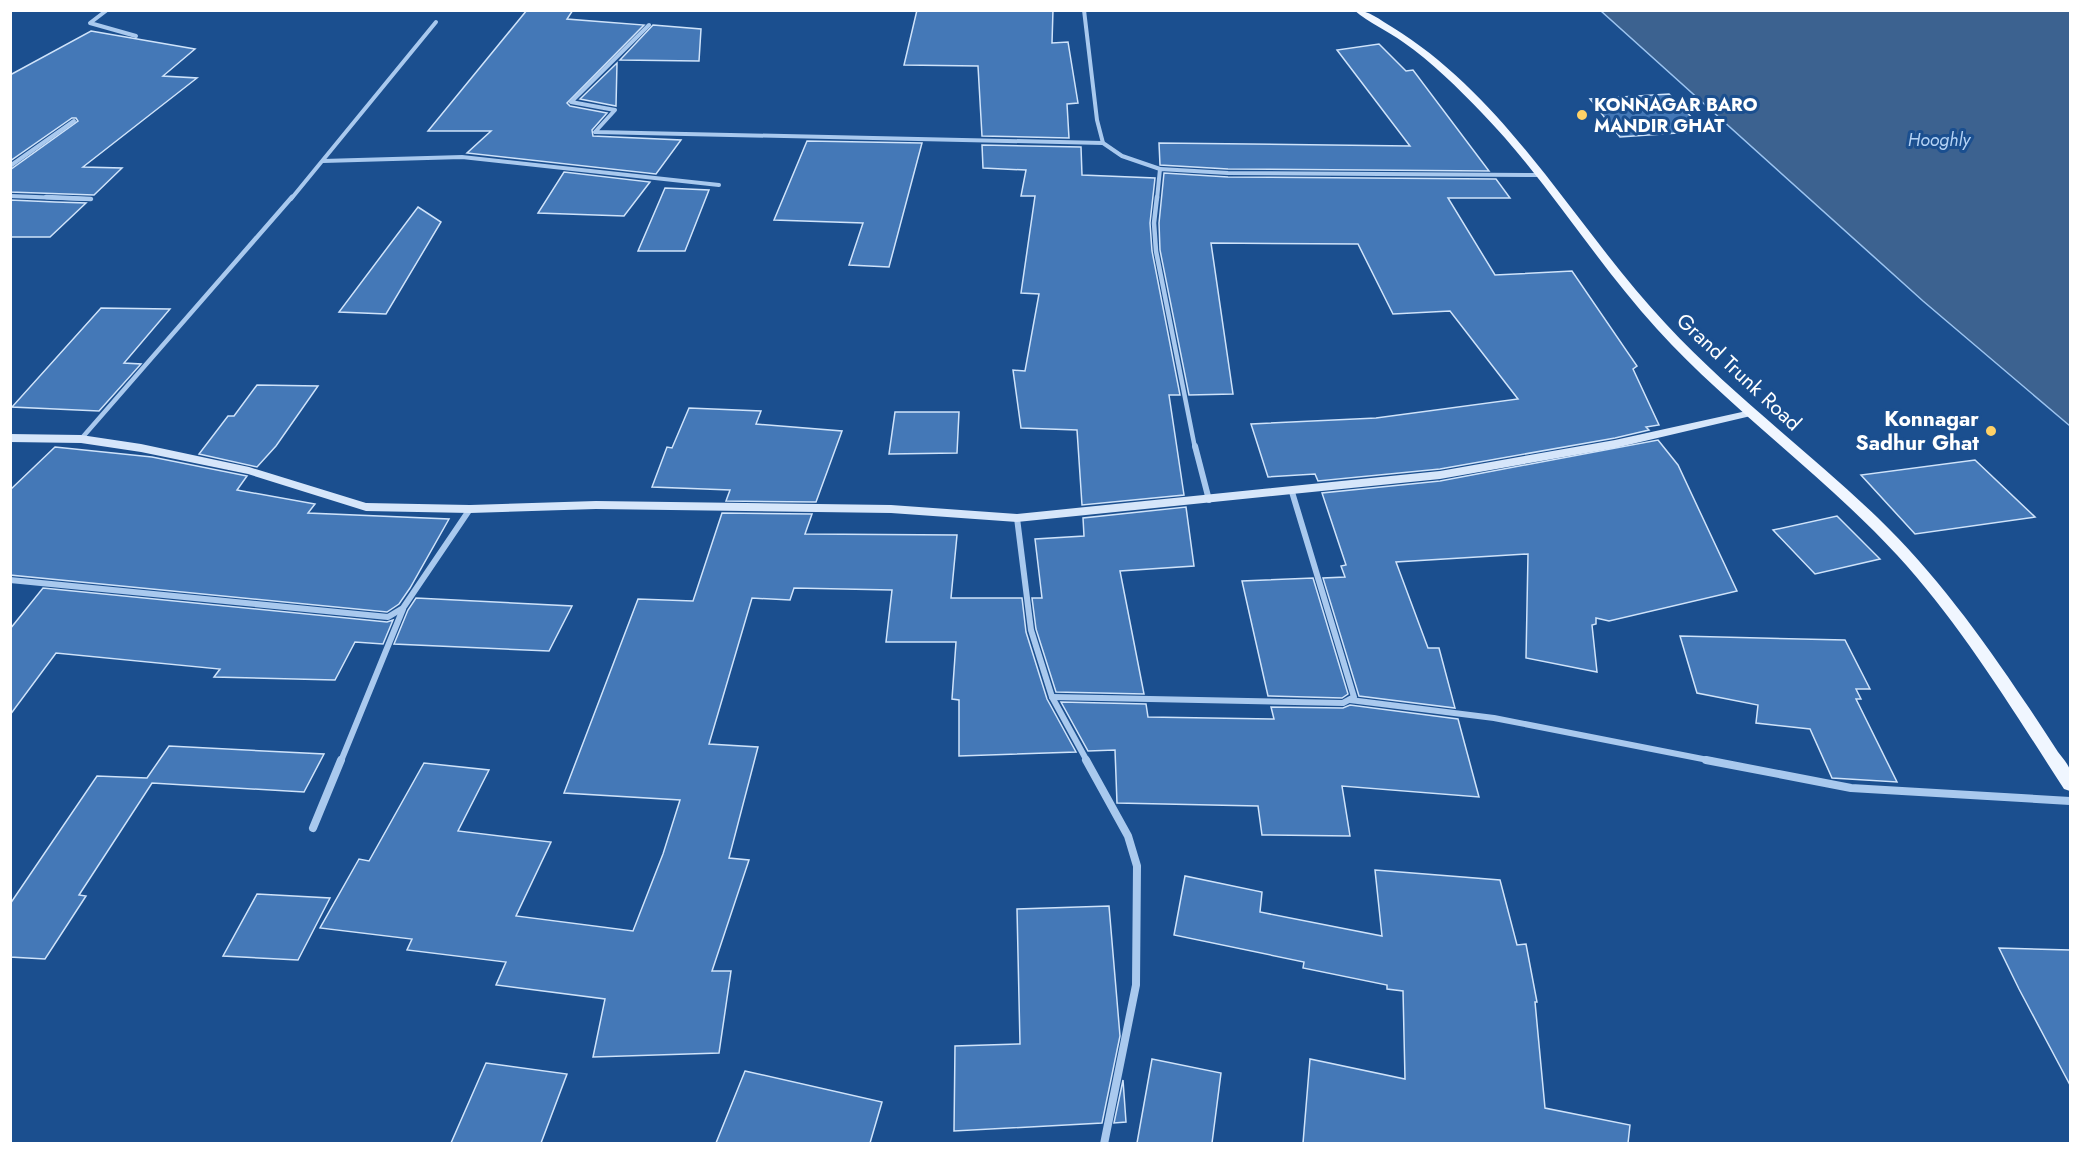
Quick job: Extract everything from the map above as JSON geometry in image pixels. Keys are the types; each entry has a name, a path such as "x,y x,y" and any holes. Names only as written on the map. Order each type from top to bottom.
{"main road":[{"name":"Grand Trunk Road","path":"1358,10 1415,45 1452,74 1495,119 1618,278 1663,328 1750,413 1851,501 1902,552 1970,637 2070,784"}],"street":[{"path":"107,10 92,19 90,23 136,36"},
{"path":"1084,10 1097,120 1103,143"},
{"path":"81,439 205,302 436,22"},
{"path":"649,25 572,100 574,104 615,110 595,132 1103,143 1122,156 1160,169 1228,173 1540,175"},
{"path":"10,166 74,121"},
{"path":"323,161 462,157 719,185"},
{"path":"1160,169 1154,223 1156,250 1189,426 1209,500"},
{"path":"10,196 91,199"},
{"path":"10,438 81,439 141,448 249,471 366,507 470,509 596,505 891,509 1017,518 1292,492 1440,475 1615,444 1750,413"},
{"path":"1052,697 1343,703 1354,697 1354,690 1292,492"},
{"path":"314,828 403,608 470,509"},
{"path":"1017,518 1031,630 1052,697 1128,836 1137,866 1136,985 1104,1143"},
{"path":"10,580 381,617 403,608"},
{"path":"1350,700 1494,718 1851,788 2070,801"}],"water":[{"name":"Hooghly","path":"1601,11 2070,11 2070,426 1923,301"}],"building":[{"path":"527,10 573,10 567,19 644,25 567,103 570,106 607,113 592,130 593,136 681,140 656,174 467,153 491,131 428,131"},
{"path":"917,10 1053,10 1052,43 1068,42 1078,103 1067,104 1069,138 982,136 978,66 904,65"},
{"path":"653,25 701,29 699,61 620,60"},
{"path":"91,31 195,49 163,76 197,78 83,167 122,168 94,195 10,192 10,170 78,121 72,118 10,161 10,75"},
{"path":"1379,44 1406,71 1413,70 1489,171 1228,169 1160,165 1159,143 1410,146 1337,50"},
{"path":"617,63 616,106 580,99"},
{"path":"1669,94 1705,131 1620,137 1590,99"},
{"path":"807,141 922,143 889,267 849,265 863,223 774,220"},
{"path":"982,145 1081,147 1082,175 1155,178 1150,223 1152,251 1180,395 1169,395 1184,495 1082,505 1077,430 1021,428 1013,370 1025,371 1039,294 1021,293 1035,196 1021,196 1026,170 983,168"},
{"path":"564,172 650,182 624,216 538,213"},
{"path":"1164,173 1228,177 1496,179 1510,198 1448,198 1495,275 1572,271 1637,366 1633,369 1659,425 1646,427 1649,430 1615,438 1440,469 1318,481 1315,474 1268,477 1251,424 1376,418 1518,399 1450,311 1393,314 1358,244 1211,243 1233,394 1189,395 1160,250 1159,223"},
{"path":"665,188 709,190 685,251 638,251"},
{"path":"10,200 86,203 50,237 10,237"},
{"path":"418,207 441,222 386,314 339,312"},
{"path":"101,308 170,309 124,363 141,364 99,411 12,407"},
{"path":"257,385 318,386 276,446 257,467 199,454 228,416 234,416"},
{"path":"689,408 761,411 756,424 842,431 816,502 726,501 730,490 652,487 667,447 672,448"},
{"path":"895,412 959,412 957,453 889,454"},
{"path":"1658,440 1678,465 1737,591 1609,621 1596,618 1596,624 1592,625 1597,672 1526,658 1528,554 1396,562 1428,648 1439,648 1455,708 1359,696 1323,578 1345,577 1341,566 1346,565 1322,493 1440,481"},
{"path":"55,447 152,457 247,476 237,490 315,504 308,513 449,519 410,588 399,604 387,612 10,575 10,490"},
{"path":"1975,460 2035,517 1915,534 1861,475"},
{"path":"1186,507 1194,566 1120,571 1144,694 1056,692 1036,629 1032,598 1042,598 1035,539 1084,536 1083,518"},
{"path":"722,513 812,514 805,534 957,535 951,598 1022,598 1026,632 1047,699 1076,752 959,756 959,700 952,699 956,642 886,642 892,590 794,588 790,600 752,598 709,744 758,747 729,858 749,860 712,971 731,971 719,1053 593,1057 605,999 496,985 506,962 407,950 412,939 320,928 359,859 369,861 424,763 489,770 458,831 551,842 516,916 633,931 663,854 680,800 564,793 638,599 693,601"},
{"path":"1837,516 1880,559 1815,574 1773,530"},
{"path":"1313,578 1348,694 1342,698 1268,696 1242,581"},
{"path":"43,588 387,622 393,620 383,644 355,642 335,680 214,677 220,669 56,653 10,715 10,629"},
{"path":"416,598 572,606 549,651 394,644 408,610"},
{"path":"1680,636 1845,640 1870,689 1856,689 1861,699 1856,699 1897,782 1832,778 1810,729 1756,723 1758,705 1697,693"},
{"path":"1061,702 1146,704 1148,717 1274,719 1271,707 1343,708 1350,705 1458,719 1479,797 1342,786 1350,836 1262,835 1258,806 1117,803 1115,750 1088,751"},
{"path":"169,746 324,754 304,792 152,783 79,895 86,896 45,959 10,957 10,904 97,776 147,778"},
{"path":"1375,870 1500,880 1517,945 1526,944 1537,1002 1535,1002 1545,1108 1630,1125 1628,1143 1303,1143 1310,1059 1405,1079 1403,991 1387,989 1387,985 1303,968 1304,962 1174,935 1185,876 1262,892 1260,912 1382,936"},
{"path":"257,894 330,898 298,960 223,956"},
{"path":"1109,906 1120,1036 1102,1123 954,1131 955,1046 1020,1044 1017,909"},
{"path":"1999,948 2070,950 2070,1085 2019,989"},
{"path":"1152,1059 1221,1073 1212,1143 1137,1143"},
{"path":"486,1063 567,1074 541,1143 451,1143"},
{"path":"745,1071 882,1102 870,1143 716,1143"},
{"path":"1123,1080 1126,1122 1114,1123"}],"place":[{"name":"KONNAGAR BARO MANDIR GHAT","path":"1582,115"},
{"name":"Konnagar Sadhur Ghat","path":"1991,431"}]}
